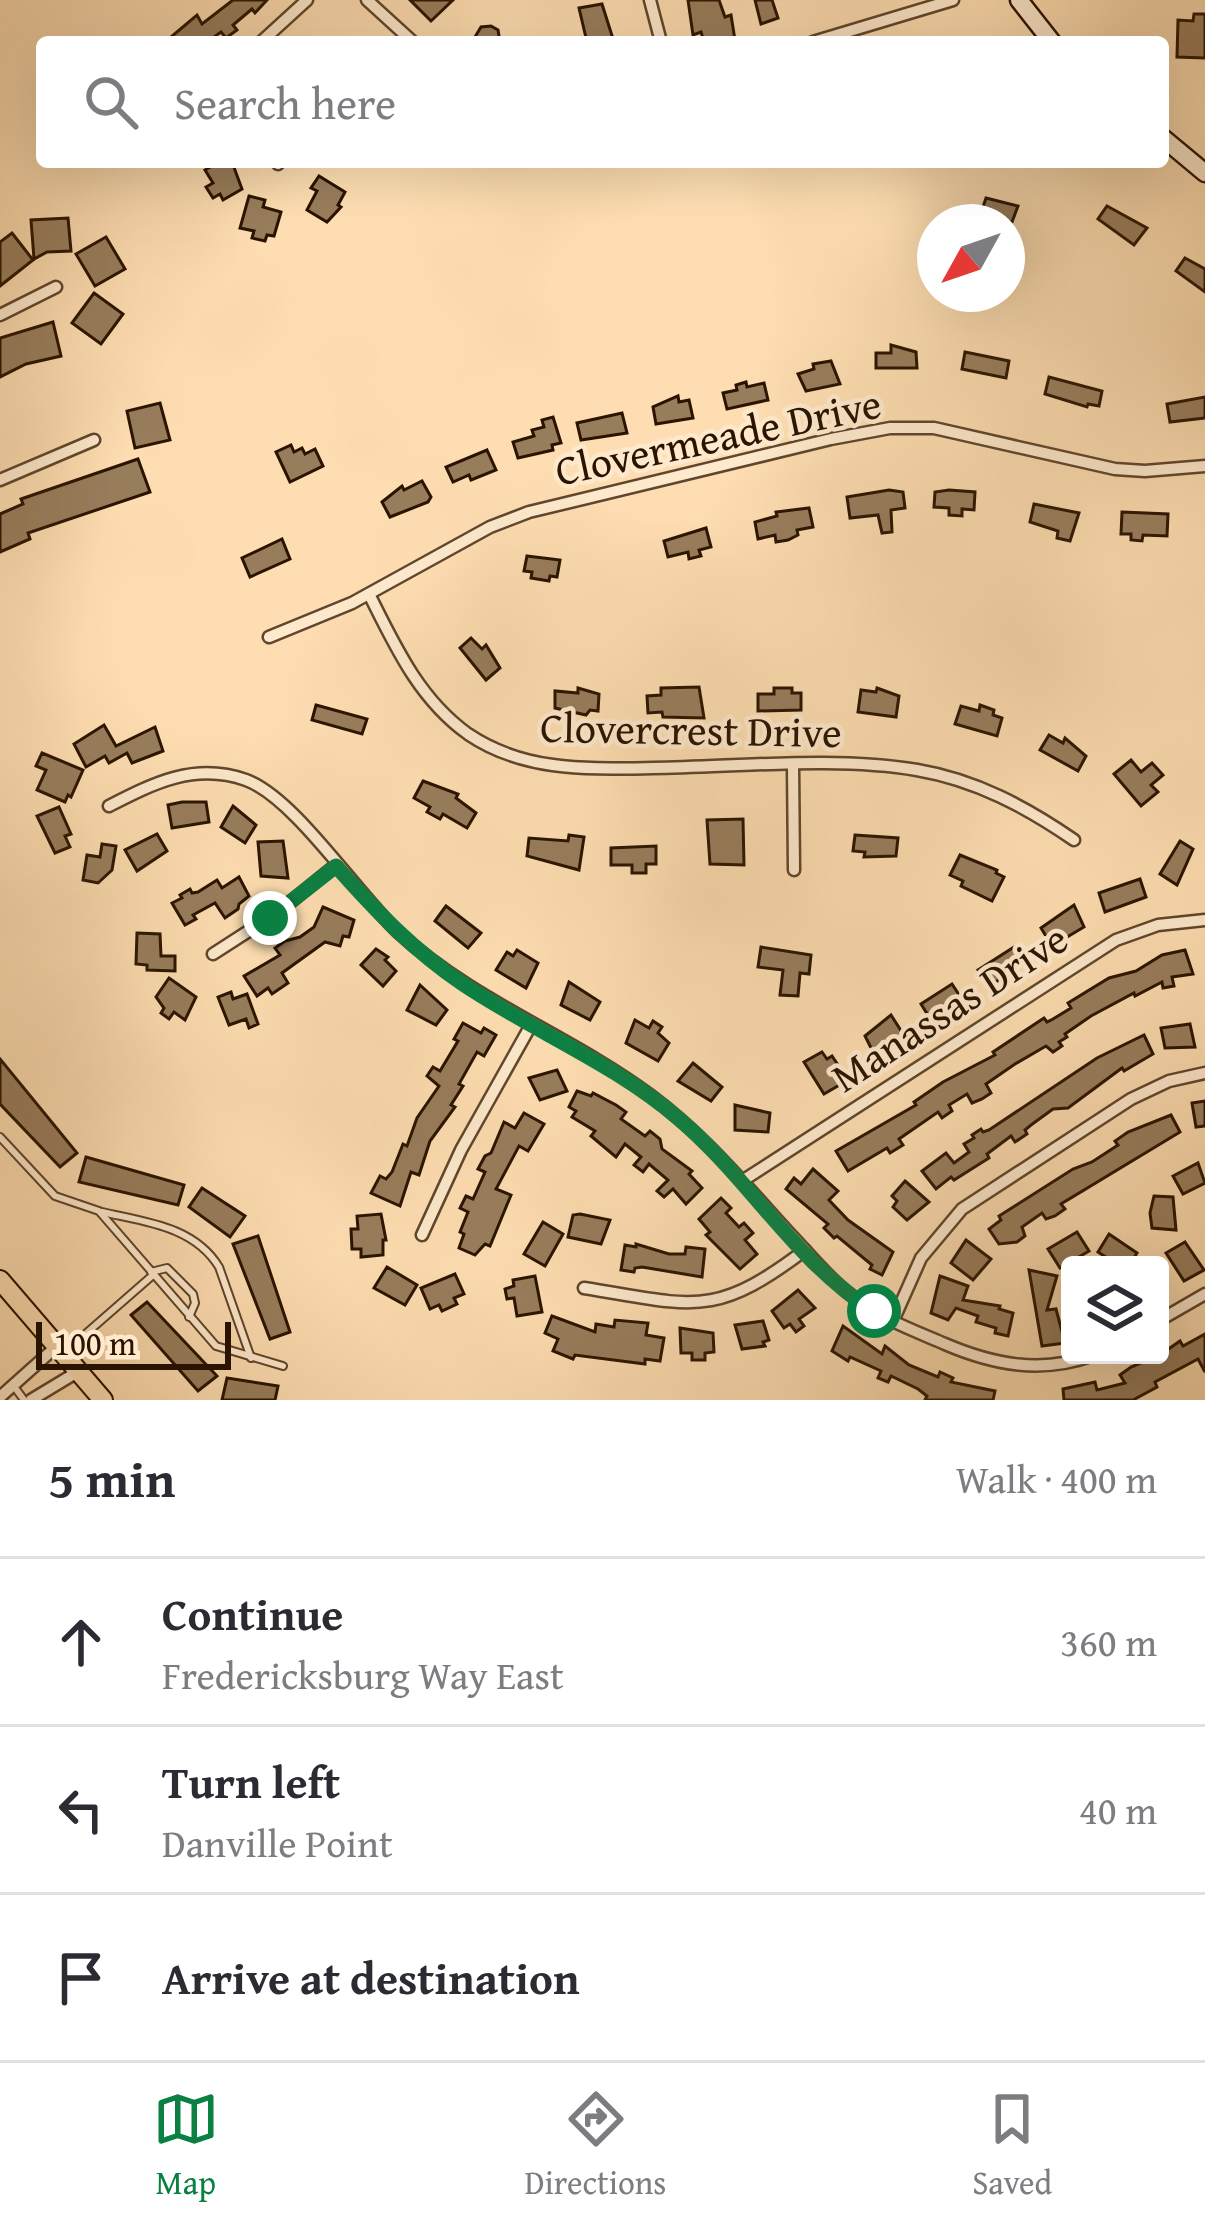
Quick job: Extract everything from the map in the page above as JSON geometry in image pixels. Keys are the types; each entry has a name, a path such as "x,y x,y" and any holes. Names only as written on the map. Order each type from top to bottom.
{"main road":[{"path":"1019,0 1047,36"},
{"path":"1169,143 1205,173"},
{"path":"0,1280 104,1400"}],"street":[{"path":"268,36 307,0"},
{"path":"367,0 406,36"},
{"path":"650,0 659,36"},
{"path":"833,36 952,0"},
{"path":"0,315 56,287"},
{"name":"Clovermeade Drive","path":"269,637 369,594 490,527 529,512 877,430 934,428 1115,469 1205,466"},
{"path":"0,479 94,440"},
{"name":"Clovercrest Drive","path":"369,594 406,666 433,703 467,733 513,756 544,765 595,769 872,765 957,778 1006,799 1074,840"},
{"path":"794,766 794,870"},
{"path":"109,806 176,776 233,777 258,786 280,802 412,944 463,984 647,1093 700,1136 852,1296 893,1321 979,1358 1005,1364 1062,1364"},
{"path":"213,954 278,912 336,866"},
{"name":"Manassas Drive","path":"742,1181 1116,940 1158,926 1205,920"},
{"path":"422,1234 461,1150 531,1025"},
{"path":"893,1321 921,1258 962,1209 1131,1099 1168,1081 1205,1073"},
{"path":"584,1288 673,1302 712,1301 755,1286 805,1250"},
{"path":"1169,1314 1205,1294"},
{"path":"0,1397 60,1350"},
{"path":"28,1400 79,1371"}],"lane":[{"path":"0,1137 55,1196 171,1228 211,1255 251,1358"},
{"path":"99,1211 216,1346 283,1366"},
{"path":"60,1350 100,1322 152,1274 167,1268 193,1294 189,1316"},
{"path":"13,1385 28,1400"}],"building":[{"path":"233,0 267,0 233,25 237,30 229,36 221,32 172,36 197,15 202,24"},
{"path":"410,0 453,0 431,21"},
{"path":"688,0 719,0 725,17 731,15 734,36 693,35"},
{"path":"755,0 772,0 778,18 761,24"},
{"path":"602,4 612,36 586,36 579,8"},
{"path":"1194,14 1205,14 1205,58 1177,57 1178,20 1193,21"},
{"path":"491,26 499,36 476,36 481,27"},
{"path":"234,168 242,189 223,200 220,194 213,198 206,187 213,183 205,170"},
{"path":"319,176 345,192 341,207 327,222 307,210"},
{"path":"249,196 281,212 274,236 267,235 265,241 252,238 254,231 240,228"},
{"path":"1107,206 1147,228 1134,245 1098,219"},
{"path":"68,218 71,251 47,252 34,259 31,220"},
{"path":"12,233 33,260 0,286 0,242"},
{"path":"106,237 125,269 95,286 76,254"},
{"path":"1185,258 1205,269 1205,292 1176,271"},
{"path":"94,293 123,314 101,344 72,323"},
{"path":"53,322 61,356 26,364 0,377 0,338"},
{"path":"891,345 916,352 917,368 876,368 876,353 891,353"},
{"path":"965,352 1009,361 1006,378 962,369"},
{"path":"831,361 840,384 806,391 798,374 814,369 813,364"},
{"path":"1049,377 1102,391 1099,406 1045,394"},
{"path":"746,382 747,387 764,383 768,400 727,409 723,393"},
{"path":"678,396 679,402 689,400 693,418 656,424 653,407"},
{"path":"1205,397 1205,418 1170,422 1167,404"},
{"path":"160,403 170,440 135,448 127,411"},
{"path":"622,413 627,433 581,440 577,423"},
{"path":"553,417 561,443 552,445 553,450 518,458 513,442 534,436 532,430 544,427 542,420"},
{"path":"291,445 294,452 302,448 305,454 315,449 323,466 290,482 276,452"},
{"path":"487,450 496,470 453,482 446,467"},
{"path":"138,459 150,492 28,533 30,539 0,552 0,514 23,504 21,499"},
{"path":"422,481 431,497 428,502 390,517 382,502 402,486 404,490"},
{"path":"903,492 905,508 891,510 892,532 882,533 878,515 850,518 847,497"},
{"path":"935,492 975,492 974,510 962,509 962,516 949,515 949,508 934,507"},
{"path":"1034,504 1079,513 1070,541 1057,538 1058,531 1030,522"},
{"path":"809,508 813,527 797,530 798,535 788,540 776,542 775,535 758,539 755,522 777,516 776,512"},
{"path":"1122,512 1168,514 1167,536 1143,535 1142,541 1131,540 1131,534 1121,534"},
{"path":"706,528 711,547 699,550 701,556 689,559 688,552 668,557 664,541"},
{"path":"282,539 290,559 250,577 242,558"},
{"path":"527,556 560,560 557,577 550,576 549,581 531,578 532,572 524,571"},
{"path":"471,638 482,649 486,645 500,668 486,680 460,648"},
{"path":"699,687 704,718 648,713 647,696 661,695 661,688"},
{"path":"578,688 599,694 598,711 586,715 555,708 555,691 578,693"},
{"path":"774,688 801,693 801,710 758,711 758,694 774,694"},
{"path":"877,688 899,696 896,717 858,712 861,690 876,692"},
{"path":"316,705 367,719 362,734 312,720"},
{"path":"980,705 1002,718 997,736 955,724 961,706 979,711"},
{"path":"104,725 116,746 155,727 163,751 132,763 127,753 109,763 105,756 86,767 74,744"},
{"path":"1049,735 1063,743 1065,738 1086,756 1078,771 1040,750"},
{"path":"42,753 83,770 65,802 37,790 46,770 36,766"},
{"path":"1131,760 1141,772 1152,763 1163,775 1151,785 1158,792 1141,806 1114,774"},
{"path":"423,781 458,794 456,798 476,813 467,828 443,814 440,819 427,812 430,807 414,798"},
{"path":"206,802 209,822 172,828 168,805"},
{"path":"233,806 256,825 245,843 221,827"},
{"path":"59,807 71,834 65,836 70,847 55,853 37,816"},
{"path":"743,819 744,865 710,864 707,820"},
{"path":"157,834 167,851 137,871 125,850"},
{"path":"569,835 584,837 579,870 527,856 529,838 568,841"},
{"path":"855,835 898,838 896,856 864,857 865,852 853,851"},
{"path":"283,841 288,878 261,876 258,842"},
{"path":"1180,841 1193,849 1177,885 1160,874"},
{"path":"102,844 116,846 112,870 98,883 83,880 87,855 100,857"},
{"path":"656,846 656,864 646,864 646,873 632,873 632,865 611,865 611,848"},
{"path":"960,855 1004,877 992,901 950,875"},
{"path":"239,877 249,896 238,909 225,918 215,903 185,925 172,903 180,895 190,889 198,892 217,880 222,888"},
{"path":"1140,879 1146,897 1105,912 1099,893"},
{"path":"1074,905 1084,927 1052,946 1041,928"},
{"path":"446,906 481,933 468,948 435,921"},
{"path":"323,907 354,920 349,937 343,936 340,946 325,942 282,973 288,983 272,994 268,988 257,996 244,976 280,955 275,948 285,941 314,927"},
{"path":"137,933 160,934 161,956 175,956 175,971 147,970 147,965 136,964"},
{"path":"761,947 811,955 809,974 800,973 798,996 780,995 783,970 758,967"},
{"path":"1014,947 1025,963 988,987 978,970"},
{"path":"376,949 396,971 383,986 361,965"},
{"path":"517,950 538,963 526,988 496,970 507,952 513,956"},
{"path":"1185,950 1193,974 1172,977 1174,986 1163,988 1162,982 1091,1016 1065,1034 1059,1042 1062,1046 1053,1052 1046,1046 986,1084 991,1093 982,1099 972,1103 967,1094 949,1105 952,1111 942,1118 938,1112 899,1139 903,1145 890,1153 887,1148 848,1171 836,1151 916,1105 943,1082 995,1055 1044,1018 1047,1022 1071,1008 1068,1003 1109,978"},
{"path":"169,978 196,997 185,1020 174,1012 169,1019 161,1013 164,1008 156,997"},
{"path":"569,982 600,1002 590,1020 561,1005"},
{"path":"952,984 965,1004 931,1020 921,1004"},
{"path":"420,985 447,1010 436,1025 407,1010"},
{"path":"231,992 233,999 247,994 258,1024 249,1028 246,1019 229,1025 218,997"},
{"path":"891,1015 905,1037 877,1060 865,1036"},
{"path":"635,1020 649,1028 653,1021 662,1027 658,1033 669,1043 658,1061 626,1043"},
{"path":"463,1023 496,1035 484,1056 477,1052 459,1084 463,1086 451,1105 455,1107 430,1141 419,1175 411,1172 400,1206 371,1193 380,1176 386,1179 392,1172 403,1144 407,1146 417,1118 439,1086 427,1076 433,1067 440,1071"},
{"path":"1190,1024 1195,1047 1165,1048 1161,1028"},
{"path":"1144,1035 1153,1054 1122,1068 1068,1108 1053,1109 1025,1130 1027,1134 1015,1142 1011,1136 987,1154 989,1158 954,1180 951,1177 936,1189 922,1171 946,1153 954,1163 969,1152 964,1144 972,1135 989,1130 1097,1058"},
{"path":"822,1052 827,1059 832,1056 848,1080 824,1094 804,1062"},
{"path":"0,1059 77,1153 60,1167 0,1104"},
{"path":"693,1063 722,1087 711,1101 678,1081"},
{"path":"557,1070 567,1091 540,1100 529,1078"},
{"path":"577,1091 593,1093 626,1112 621,1119 645,1136 650,1131 660,1139 662,1149 692,1171 689,1174 702,1188 686,1204 673,1189 664,1197 657,1191 668,1180 649,1164 643,1172 634,1165 641,1157 625,1144 616,1157 591,1136 595,1131 572,1117 576,1111 569,1107"},
{"path":"1205,1101 1205,1126 1196,1127 1192,1103"},
{"path":"735,1105 770,1113 768,1132 735,1130"},
{"path":"524,1113 544,1124 528,1151 519,1146 496,1189 511,1195 490,1246 485,1244 475,1255 459,1248 468,1212 460,1208 466,1196 473,1199 485,1172 478,1169 491,1153 504,1122 515,1128"},
{"path":"1171,1115 1180,1132 1061,1204 1065,1209 1055,1216 1046,1219 1042,1213 1022,1227 1025,1236 1017,1242 999,1244 989,1229 1001,1220 999,1216 1092,1162 1128,1132"},
{"path":"86,1157 184,1185 178,1205 79,1182"},
{"path":"1198,1163 1205,1183 1183,1194 1173,1176"},
{"path":"813,1169 838,1191 829,1200 848,1220 893,1252 882,1275 834,1238 824,1228 828,1224 786,1189 794,1178 801,1184"},
{"path":"905,1181 929,1202 907,1220 893,1207 897,1201 892,1196"},
{"path":"202,1188 245,1216 230,1237 189,1207"},
{"path":"1154,1196 1173,1197 1176,1230 1152,1228"},
{"path":"721,1198 731,1208 726,1213 753,1233 745,1240 757,1254 740,1269 706,1235 710,1232 699,1219"},
{"path":"381,1214 386,1240 383,1255 361,1257 361,1249 352,1249 351,1229 358,1229 357,1216"},
{"path":"573,1215 610,1220 601,1244 568,1237"},
{"path":"543,1222 563,1234 545,1266 524,1254"},
{"path":"1077,1232 1089,1251 1061,1256 1060,1268 1048,1249"},
{"path":"1109,1234 1137,1253 1104,1256 1098,1252"},
{"path":"258,1236 290,1332 270,1339 233,1244"},
{"path":"966,1240 991,1259 973,1280 951,1263"},
{"path":"1185,1242 1204,1270 1184,1281 1166,1253"},
{"path":"625,1245 669,1254 685,1254 686,1247 705,1249 702,1277 642,1267 634,1272 621,1270"},
{"path":"387,1267 417,1285 405,1305 374,1288"},
{"path":"1029,1270 1057,1276 1047,1310 1056,1309 1061,1344 1042,1346"},
{"path":"455,1274 464,1294 454,1298 457,1304 442,1311 439,1305 430,1309 421,1288"},
{"path":"535,1276 542,1312 517,1316 514,1298 507,1299 505,1289 514,1286 513,1280"},
{"path":"940,1276 968,1286 963,1300 1013,1313 1008,1336 956,1308 948,1320 931,1313"},
{"path":"798,1290 815,1308 799,1319 804,1326 796,1332 790,1324 784,1328 772,1311"},
{"path":"147,1302 217,1376 198,1391 131,1315"},
{"path":"552,1316 595,1332 596,1324 614,1327 615,1320 648,1323 646,1335 664,1338 660,1361 645,1359 645,1364 575,1355 573,1359 553,1351 558,1339 545,1333"},
{"path":"763,1321 769,1340 763,1342 765,1346 742,1349 735,1325"},
{"path":"843,1326 882,1354 885,1346 909,1365 938,1377 940,1372 953,1378 951,1382 995,1391 993,1400 925,1400 927,1396 918,1389 891,1376 888,1382 878,1378 881,1371 832,1351"},
{"path":"680,1328 713,1333 714,1352 705,1353 705,1360 692,1360 692,1353 681,1353"},
{"path":"1205,1334 1205,1372 1198,1359 1133,1400 1064,1400 1063,1389 1095,1382 1097,1390 1125,1383 1120,1375 1138,1364 1169,1364 1169,1349 1180,1341 1183,1346"},
{"path":"227,1378 278,1386 275,1400 222,1400"}],"route":[{"path":"270,918 336,866 399,932 452,976 632,1082 681,1120 828,1274 874,1311"}]}
